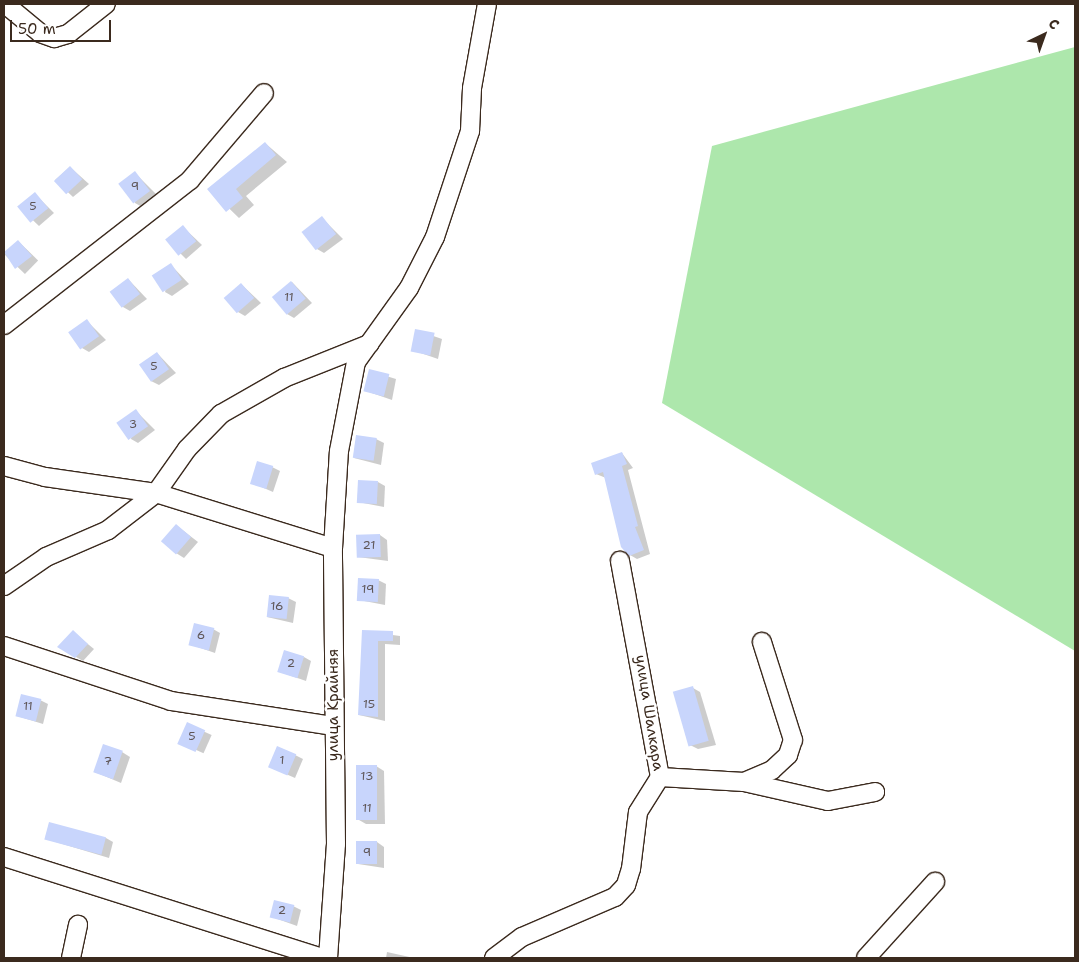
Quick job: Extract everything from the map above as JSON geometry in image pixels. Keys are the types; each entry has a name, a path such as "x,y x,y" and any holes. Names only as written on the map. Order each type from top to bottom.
{"street":[{"path":"5,4 40,33 54,38 68,34 106,4"},
{"name":"улица Крайняя","path":"328,958 336,844 333,726 333,548 339,451 356,362 409,288 436,237 470,131 472,88 487,4"},
{"path":"4,325 190,180 264,93"},
{"path":"4,586 46,557 108,530 156,493 187,449 221,414 284,378 369,344"},
{"path":"4,466 45,477 156,493 333,548"},
{"name":"улица Шалкара","path":"494,958 522,937 591,909 626,885 638,812 660,777 620,561"},
{"path":"744,782 772,770 788,754 793,740 762,642"},
{"path":"4,646 171,700 333,726"},
{"path":"660,777 744,782 828,801 876,792"},
{"path":"4,857 324,958"},
{"path":"866,958 935,882"},
{"path":"71,958 78,925"}],"green space":[{"path":"1075,47 1075,651 662,403 712,146"}],"building":[{"path":"265,142 276,155 236,189 243,198 226,212 207,189"},
{"path":"70,166 82,179 66,194 54,181"},
{"path":"135,171 150,191 133,204 118,184"},
{"path":"35,192 48,208 30,223 17,206"},
{"path":"322,216 336,234 316,250 302,232"},
{"path":"183,225 196,241 178,256 165,239"},
{"path":"18,240 32,256 15,269 4,252"},
{"path":"171,263 182,280 163,292 152,276"},
{"path":"128,278 140,294 122,308 110,292"},
{"path":"291,281 306,299 287,315 272,297"},
{"path":"241,283 254,298 237,313 224,298"},
{"path":"87,319 99,336 80,349 68,332"},
{"path":"415,329 435,333 430,355 411,352"},
{"path":"157,352 169,369 151,382 139,365"},
{"path":"369,369 389,374 384,396 363,391"},
{"path":"136,409 148,426 128,440 116,423"},
{"path":"356,435 377,438 374,461 353,458"},
{"path":"622,452 627,464 622,466 638,526 635,527 644,550 629,556 621,547 603,472 595,475 591,463"},
{"path":"257,461 273,466 266,489 250,484"},
{"path":"358,480 378,481 377,504 357,503"},
{"path":"176,524 191,537 176,554 161,541"},
{"path":"380,534 381,557 357,558 356,535"},
{"path":"358,578 379,579 378,602 357,601"},
{"path":"269,595 289,597 287,619 267,617"},
{"path":"194,623 214,628 209,650 188,645"},
{"path":"73,630 88,644 75,658 57,647"},
{"path":"362,630 393,631 393,641 378,641 378,717 358,715"},
{"path":"284,650 304,656 297,678 277,672"},
{"path":"693,686 709,741 689,747 673,692"},
{"path":"21,694 41,699 36,721 15,716"},
{"path":"187,722 205,730 196,752 177,744"},
{"path":"103,744 123,751 113,779 93,772"},
{"path":"277,746 296,754 287,775 268,767"},
{"path":"356,765 377,765 377,820 356,820"},
{"path":"49,822 106,837 101,855 44,839"},
{"path":"356,841 377,841 377,864 356,864"},
{"path":"274,900 294,905 290,923 270,917"}]}
